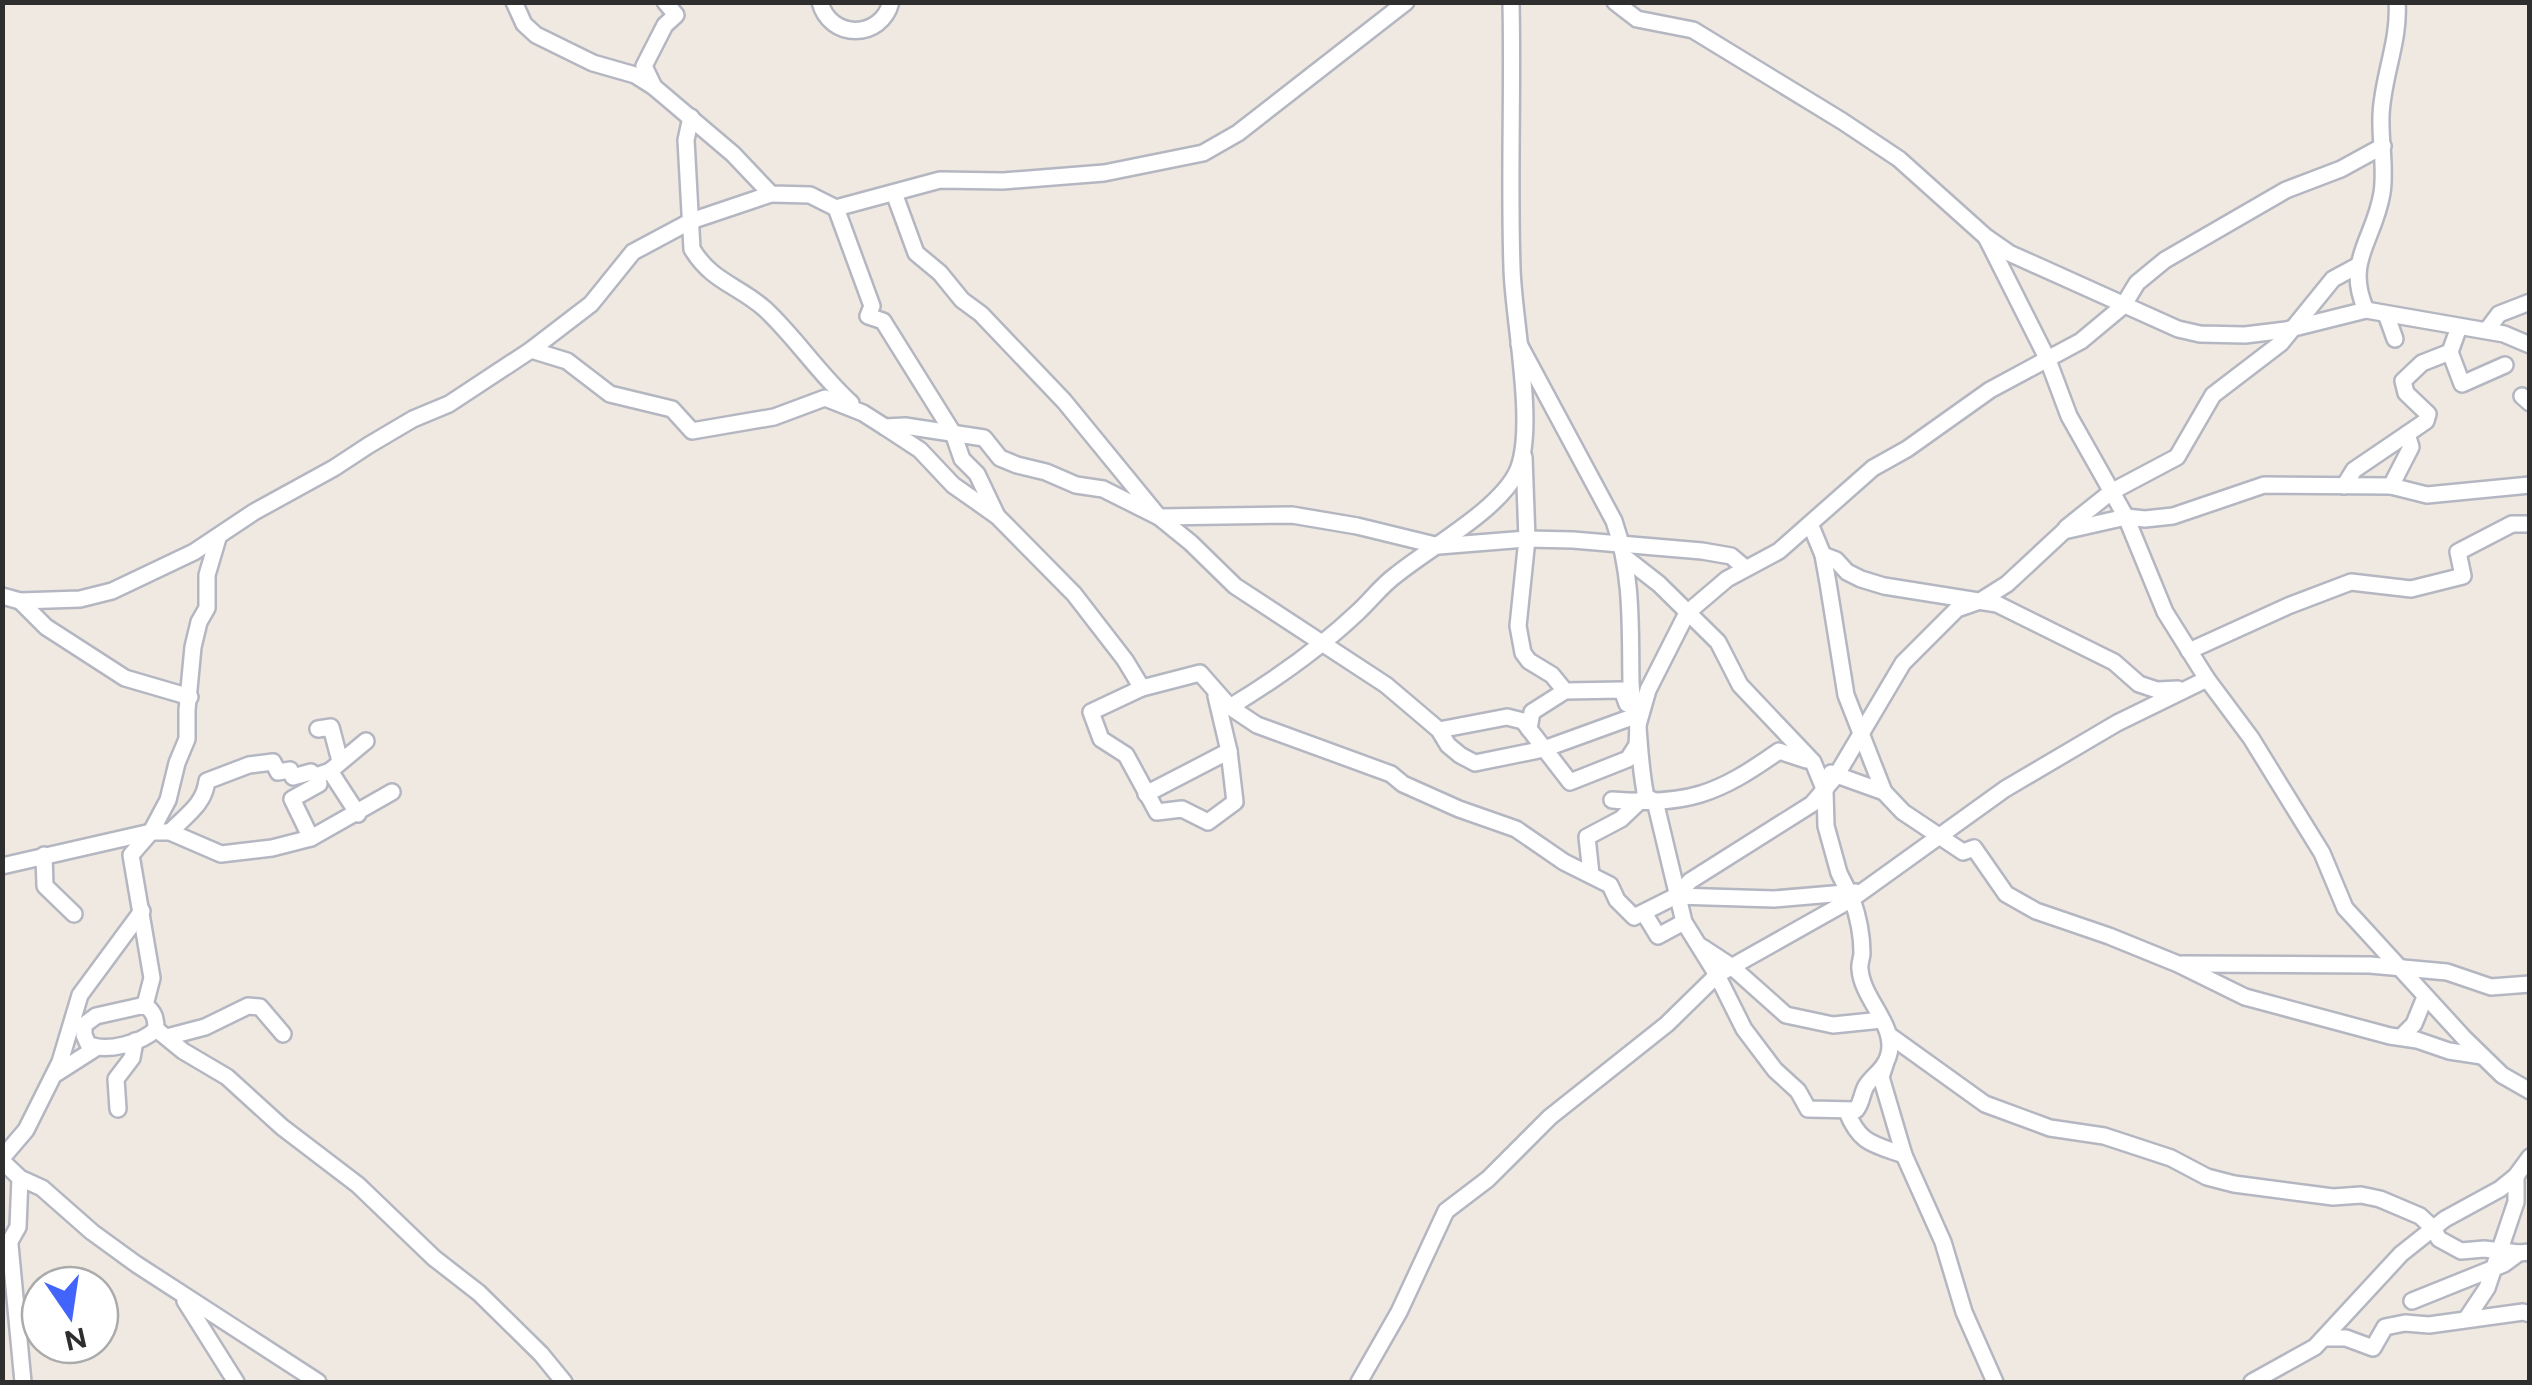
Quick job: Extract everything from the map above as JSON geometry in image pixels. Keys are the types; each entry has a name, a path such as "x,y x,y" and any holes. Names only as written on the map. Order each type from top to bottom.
{"street":[{"path":"514,2 524,24 536,35 593,63 628,72 654,87 733,154 771,194"},
{"path":"654,87 644,66 665,25 676,15 665,2"},
{"path":"820,2 830,21 853,32 865,30 884,18 891,2"},
{"path":"2,596 20,601 80,600 112,591 218,538 254,512 369,444 449,404 531,350 591,304 633,252 691,221 771,194 810,195 836,208 940,180 1003,181 1104,173 1203,153 1238,134 1406,2"},
{"path":"1510,2 1514,53 1509,102 1513,136 1512,268 1528,539 1518,626 1523,653 1530,662 1552,674 1565,691"},
{"path":"1616,2 1637,18 1694,30 1899,159 2009,253 2123,306 2200,334 2245,336 2292,329 2366,310 2487,330 2530,346"},
{"path":"2366,310 2356,286 2358,266 2382,194 2381,115 2398,26 2397,2"},
{"path":"691,118 686,140 692,248 701,264 766,310 828,382 863,413 920,450 953,485 996,516 1074,594 1126,660 1142,688"},
{"path":"1439,730 1507,717 1523,721 1570,782 1628,759 1637,744 1635,717 1687,613 1744,567 1779,551 1873,468 1907,450 1990,390 2080,341 2123,306 2137,283 2193,242 2286,190 2340,169 2383,146"},
{"path":"894,193 916,253 940,272 962,300 981,314 1064,401 1158,518"},
{"path":"836,208 872,306 868,316 883,321 953,433 962,459 976,474 996,516"},
{"path":"1986,237 2048,360 2069,416 2126,516 2165,612 2189,651 2200,683 2252,738 2322,853 2345,908 2482,1056 2530,1091"},
{"path":"1214,692 1229,751 1234,804 1204,821 1182,809 1158,812 1126,755 1101,739 1091,712 1142,688 1200,673 1230,707 1257,726 1391,774 1403,784 1460,809 1516,828 1564,862 1610,885 1630,915 1644,914 1676,896 1690,880 1784,823 1825,791 1902,663 1957,608 2007,584 2083,512 2111,492 2177,458 2213,395 2281,343 2333,279 2358,266"},
{"path":"2487,330 2499,314 2530,302"},
{"path":"2386,314 2396,338"},
{"path":"2459,327 2450,352 2462,384 2505,365"},
{"path":"1519,344 1608,508 1625,553 1637,754 1646,800 1684,922 1717,975 1744,1030 1775,1070 1798,1091 1808,1109 1856,1110 1866,1086 1887,1062"},
{"path":"531,350 567,361 610,394 672,409 692,431 774,417 825,398 863,413"},
{"path":"2344,486 2354,470 2426,421 2428,414 2406,393 2402,381 2422,363 2450,352"},
{"path":"885,427 905,426 984,438 1000,458 1017,466 1046,472 1076,485 1103,488 1158,518 1191,542 1234,586 1386,685 1439,730 1448,746 1474,763 1544,750 1635,717"},
{"path":"2391,486 2411,447 2407,434"},
{"path":"1230,707 1280,678 1394,576 1438,546 1507,487 1517,472 1523,451"},
{"path":"2064,531 2126,516 2174,516 2264,484 2391,486 2426,495 2530,485"},
{"path":"1158,518 1292,516 1357,526 1438,546 1528,539 1574,540 1625,553 1702,550 1731,556 1744,567"},
{"path":"2189,651 2352,582 2412,589 2464,576 2458,552 2512,524 2530,524"},
{"path":"1810,526 1823,556 1846,695 1884,792 1903,812 1964,852 1974,848 2006,894 2021,904 2178,964 2245,997 2449,1052 2482,1056"},
{"path":"145,1004 152,978 131,855 151,832 168,800 188,739 186,710 193,647 207,608 207,575 218,538"},
{"path":"1625,553 1718,642 1740,685 1813,762 1836,776 1884,792"},
{"path":"1823,556 1872,583 1962,601 1980,600 2011,610 2114,662 2139,684 2157,690 2200,683"},
{"path":"20,601 46,627 125,678 190,697"},
{"path":"1359,1382 1399,1312 1446,1211 1488,1179 1550,1117 1667,1024 1717,975 1890,874 2005,789 2118,724 2200,683"},
{"path":"1529,730 1532,712 1565,691 1622,690 1623,701 1635,717"},
{"path":"318,728 331,727 328,769 358,814"},
{"path":"312,838 292,799 318,784 328,769 366,741"},
{"path":"1146,794 1229,751"},
{"path":"1612,800 1668,801 1718,790 1778,751 1813,762"},
{"path":"170,832 198,806 206,794 207,781 236,769 273,762 278,772 290,770 293,777 328,769"},
{"path":"1813,762 1825,791 1826,826 1840,874 1855,894 1862,952 1860,969 1891,1043 1881,1077 1904,1155 1943,1242 1964,1312 1995,1382"},
{"path":"1602,768 1612,800 1623,814"},
{"path":"2,866 151,832 170,832 220,854 272,848 312,838 392,792"},
{"path":"1590,874 1586,838 1646,800"},
{"path":"44,855 46,886 74,914"},
{"path":"1676,896 1774,899 1855,894"},
{"path":"142,911 80,995 60,1062 26,1130 2,1159 20,1178 42,1188 92,1232 184,1297 318,1382"},
{"path":"1644,914 1658,936 1684,922"},
{"path":"1698,944 1731,966 1786,1015 1832,1025 1885,1027 1986,1104 2035,1123 2104,1136 2234,1184 2380,1200 2420,1216 2434,1228 2439,1239 2461,1251 2524,1252"},
{"path":"2178,964 2401,968 2447,972 2491,987 2530,984"},
{"path":"2401,1037 2414,1024 2426,997"},
{"path":"145,1004 152,1010 162,1033 227,1078 282,1128 358,1186 434,1258 479,1294 564,1382"},
{"path":"96,1048 88,1044 84,1025 96,1016 145,1004"},
{"path":"50,1078 96,1048 205,1027 248,1006 260,1007 283,1034"},
{"path":"118,1109 116,1078 132,1058 135,1041"},
{"path":"1847,1112 1854,1130 1864,1141 1904,1155"},
{"path":"2252,1382 2300,1357 2325,1338 2378,1276 2434,1228 2516,1176 2530,1157"},
{"path":"2467,1318 2487,1288 2516,1202 2516,1176"},
{"path":"20,1178 18,1227 6,1249 23,1382"},
{"path":"2412,1302 2524,1252"},
{"path":"184,1297 196,1323 236,1382"},
{"path":"2325,1338 2346,1338 2373,1348 2385,1327 2405,1323 2429,1326 2527,1311"}]}
